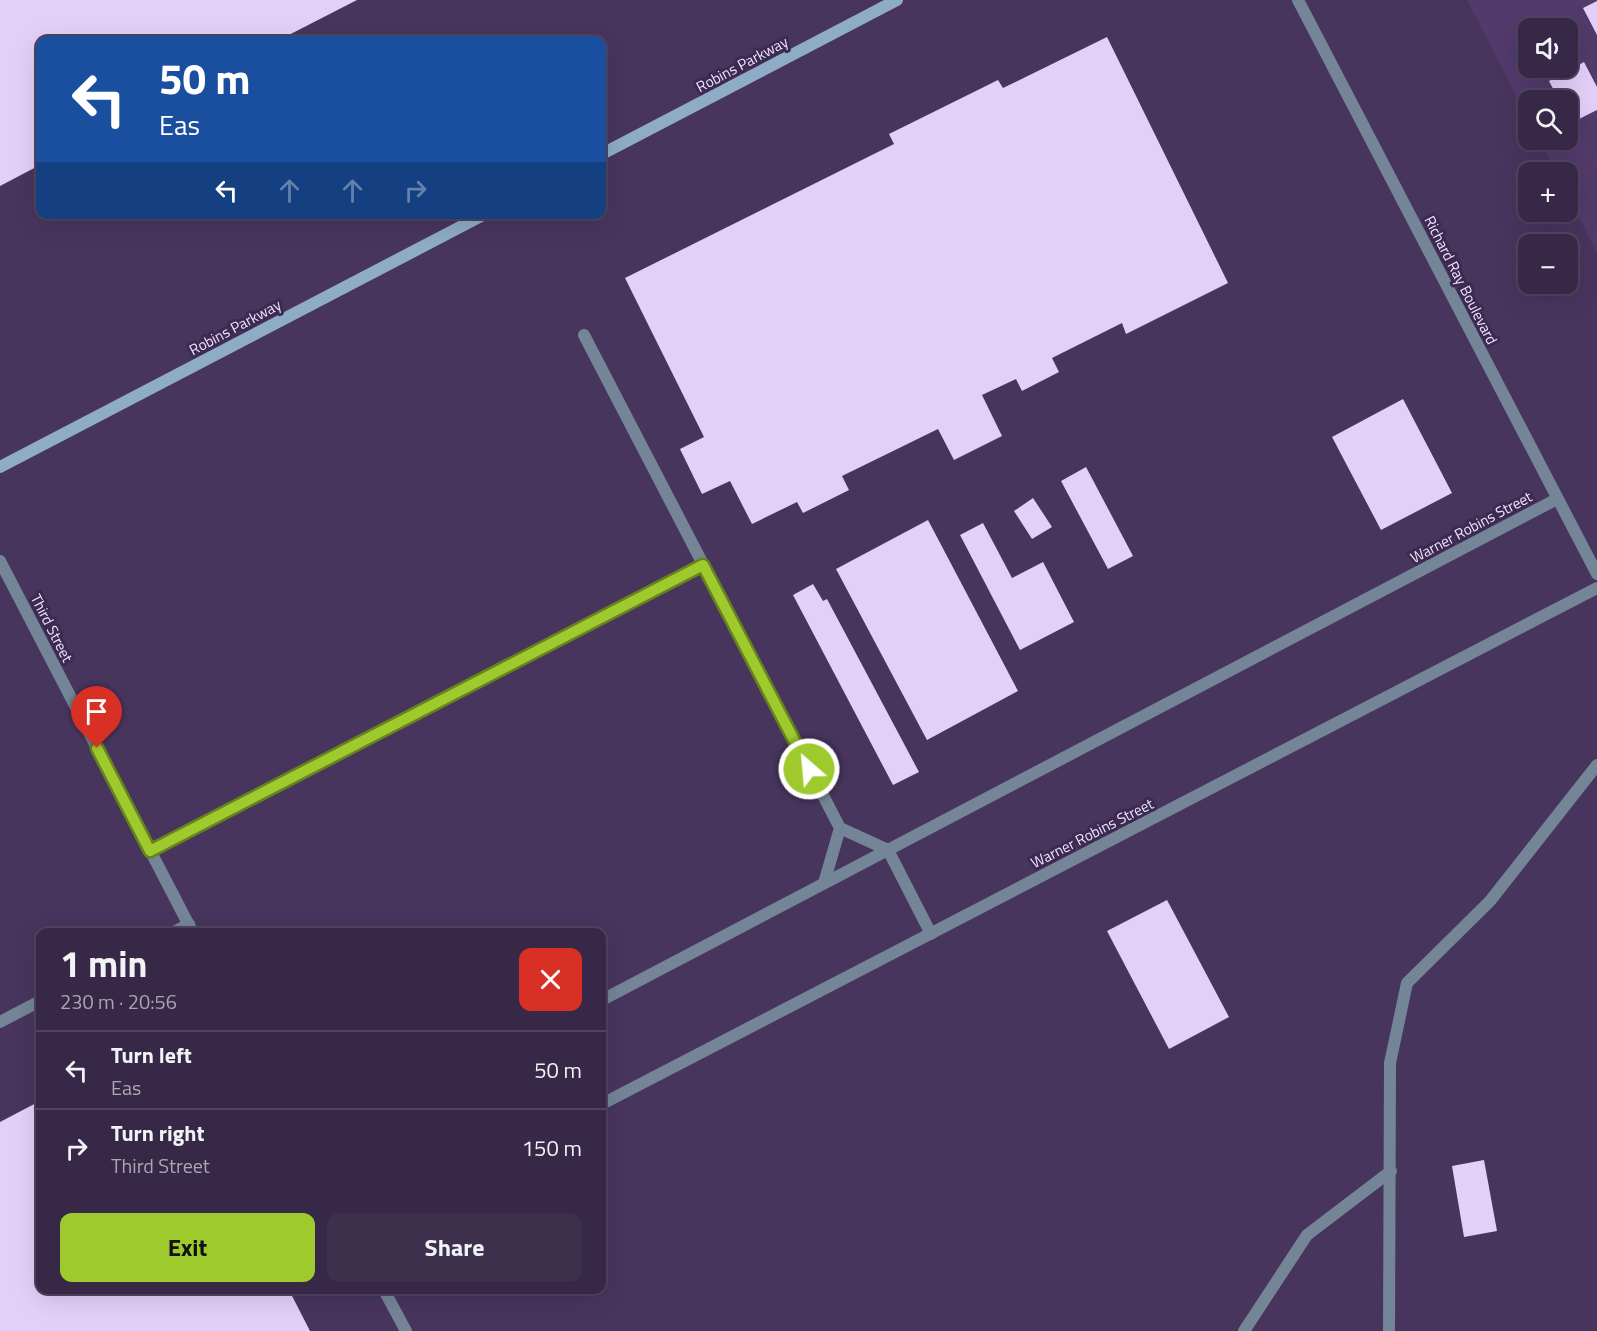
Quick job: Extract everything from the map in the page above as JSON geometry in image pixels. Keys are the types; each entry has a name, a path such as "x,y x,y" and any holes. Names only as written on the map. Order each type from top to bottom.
{"street":[{"name":"Robins Parkway","path":"606,152 897,0"},
{"name":"Richard Ray Boulevard","path":"1298,0 1597,574"},
{"name":"Robins Parkway","path":"0,467 475,219"},
{"path":"584,335 840,828 888,850 931,934"},
{"name":"Warner Robins Street","path":"606,998 1557,499"},
{"name":"Third Street","path":"0,561 190,928"},
{"path":"150,851 703,565"},
{"name":"Warner Robins Street","path":"606,1102 1597,588"},
{"path":"1389,1331 1390,1063 1407,983 1490,901 1597,765"},
{"path":"824,884 840,828"},
{"path":"0,1023 36,1003"},
{"path":"1244,1331 1307,1235 1390,1171"},
{"path":"386,1294 406,1331"}],"shaded area":[{"path":"1467,0 1597,0 1597,253 1578,216 1578,162 1551,162 1544,150 1578,150 1578,90 1518,90 1518,99"}],"building":[{"path":"0,0 357,0 287,36 36,36 36,167 0,186"},
{"path":"1597,1 1597,35 1583,8"},
{"path":"1107,37 1228,283 1126,334 1122,323 1052,358 1059,372 1022,391 1016,379 982,395 1002,436 954,460 938,429 842,476 849,490 803,513 797,502 752,524 730,481 702,494 680,449 704,437 625,278 894,144 889,134 998,80 1003,88"},
{"path":"1584,62 1597,87 1597,110 1578,120 1578,90 1554,90 1549,81 1555,78 1578,78 1578,65"},
{"path":"1403,399 1452,493 1381,530 1332,437"},
{"path":"1086,467 1133,556 1108,569 1061,481"},
{"path":"1033,498 1052,527 1032,539 1014,511"},
{"path":"928,520 1018,691 927,740 836,569"},
{"path":"983,523 1012,578 1043,562 1074,622 1020,650 960,535"},
{"path":"813,584 823,601 827,599 919,772 893,785 793,595"},
{"path":"1167,900 1229,1017 1169,1049 1107,931"},
{"path":"36,1103 36,1294 291,1294 310,1331 0,1331 0,1122"},
{"path":"1484,1160 1497,1231 1464,1237 1452,1166"}],"route":[{"path":"97,748 150,851 703,565 809,769"}]}
